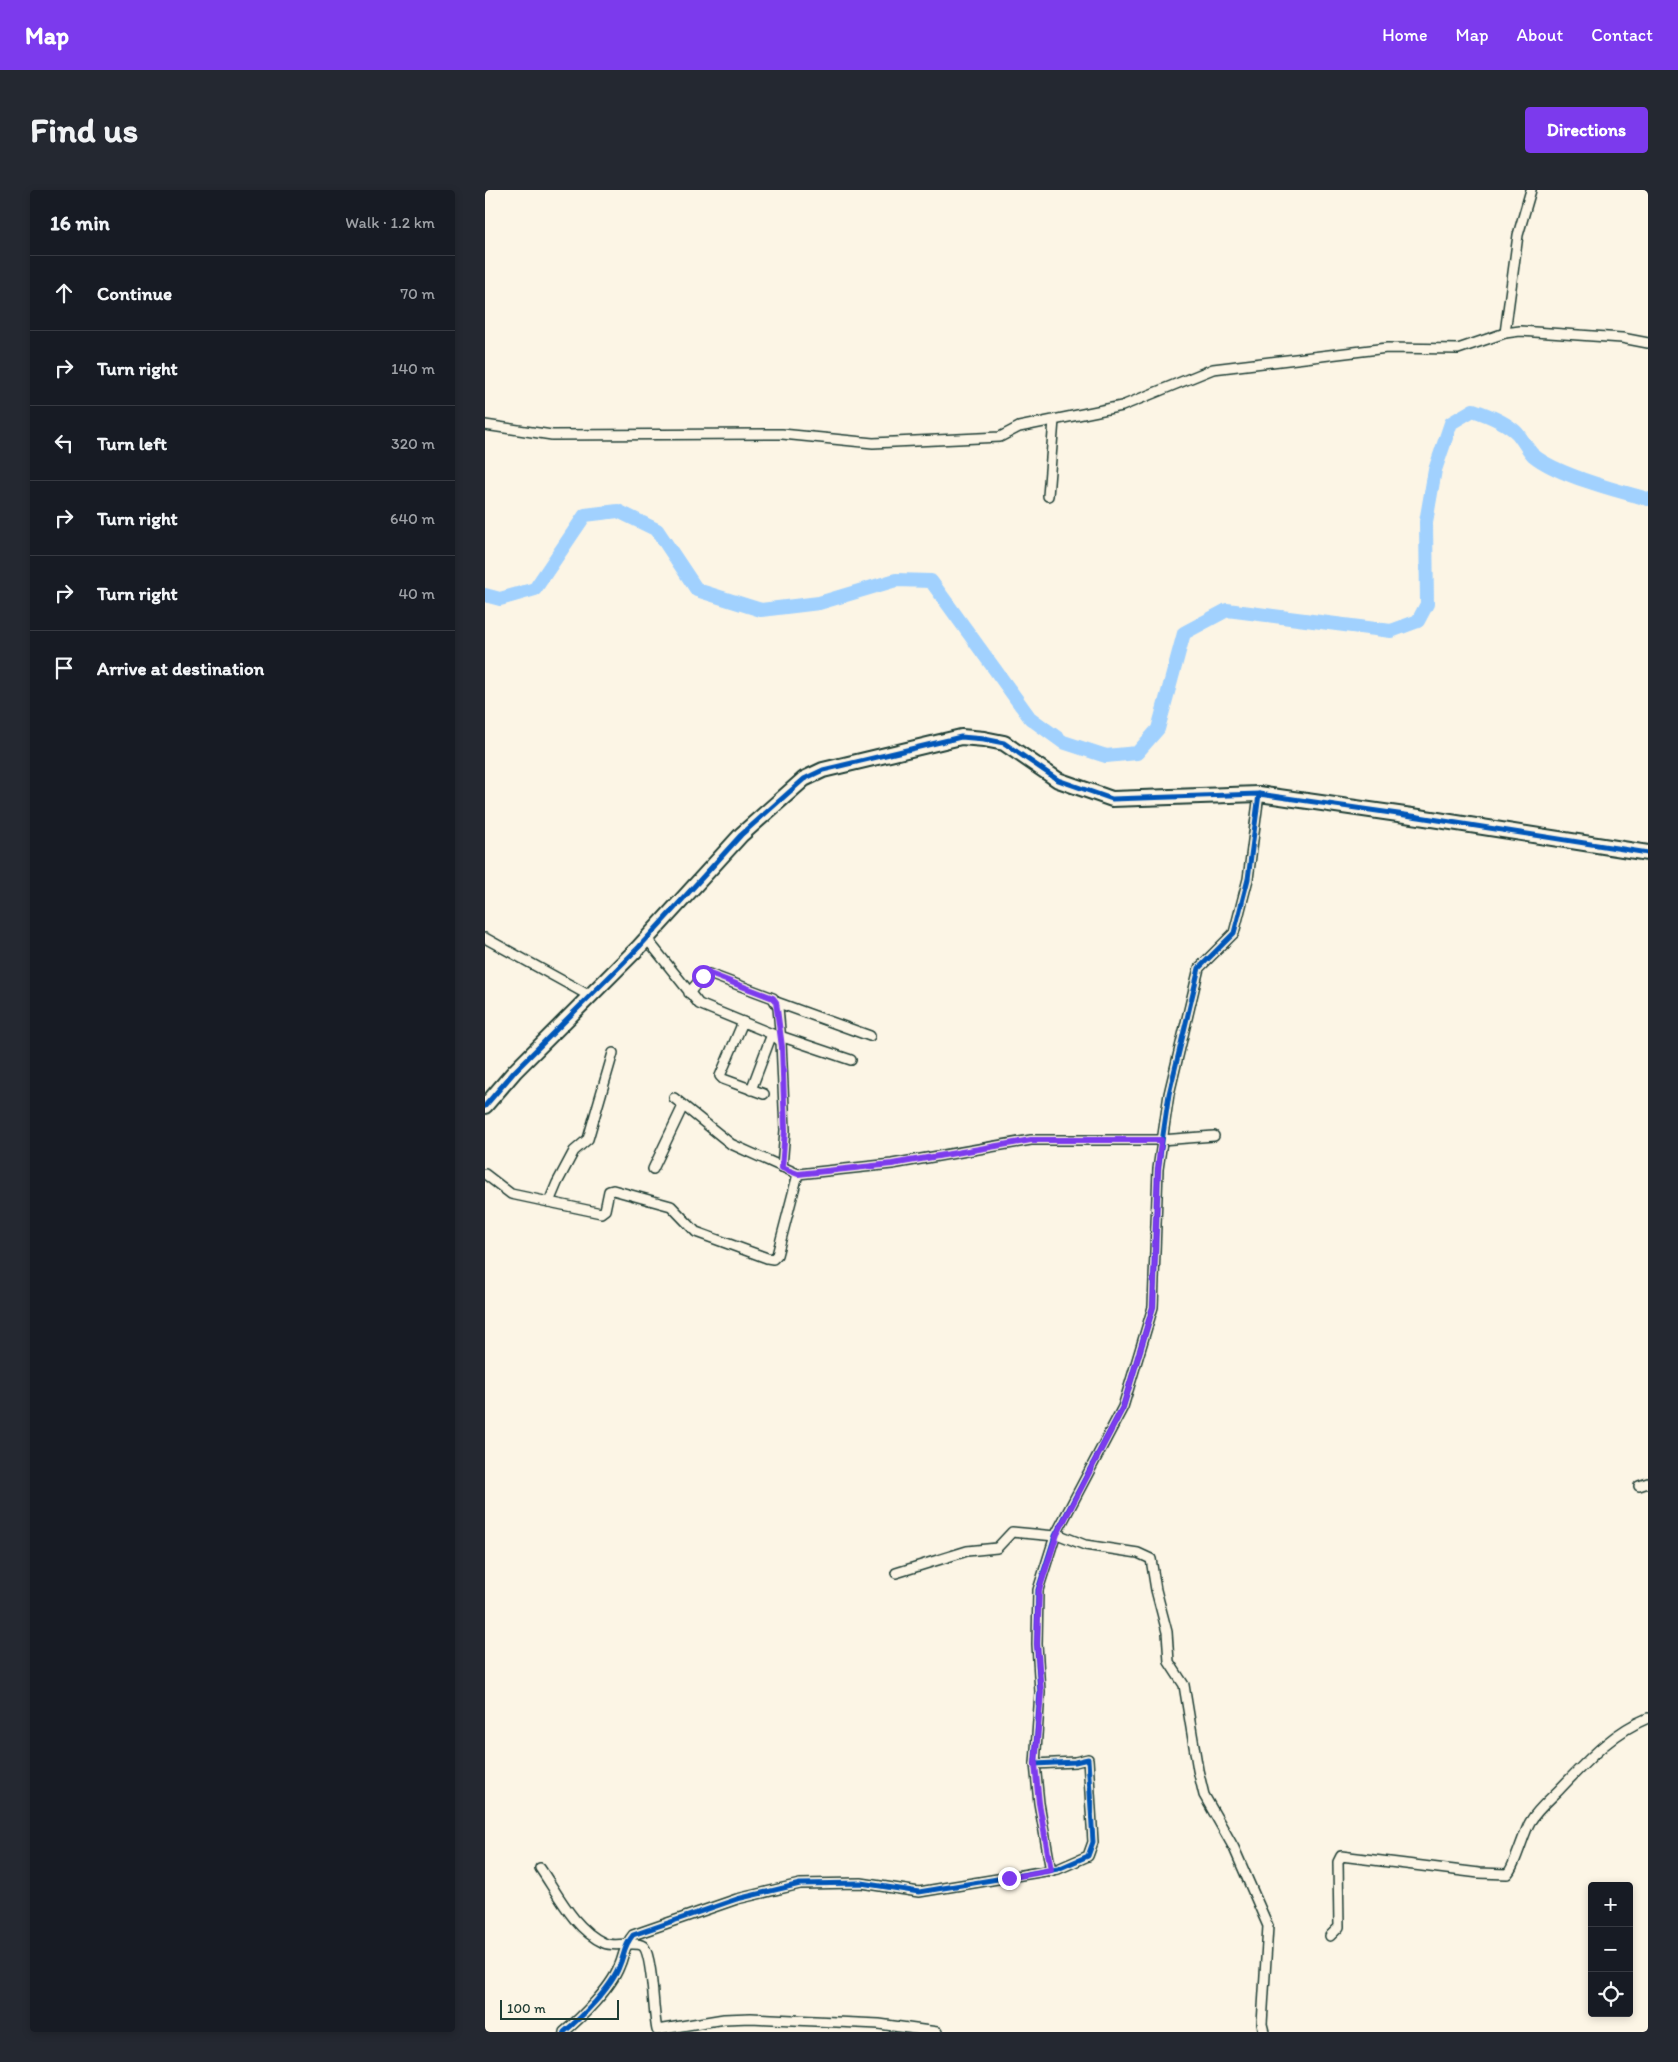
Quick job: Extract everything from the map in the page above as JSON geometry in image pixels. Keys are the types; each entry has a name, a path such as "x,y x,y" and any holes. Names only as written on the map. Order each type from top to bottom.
{"street":[{"path":"1505,333 1519,235 1531,190"},
{"path":"485,425 552,435 782,434 873,443 1000,438 1019,427 1122,406 1213,369 1387,348 1458,349 1505,333 1520,331 1622,338 1648,342"},
{"path":"1048,496 1054,420"},
{"path":"485,1106 515,1071 647,938 741,835 805,780 823,770 961,737 984,738 1004,743 1058,780 1112,799 1259,794 1419,817 1648,854"},
{"path":"1051,1870 1039,1803 1035,1764 1041,1692 1037,1644 1039,1590 1056,1535 1123,1407 1153,1307 1158,1169 1169,1094 1196,975 1199,968 1234,934 1253,849 1259,794"},
{"path":"485,938 590,996"},
{"path":"647,938 689,993 702,1006 778,1037 851,1060"},
{"path":"689,993 704,975 710,974 773,998 776,1002 870,1036"},
{"path":"776,1002 785,1130 782,1168"},
{"path":"743,1022 720,1076 723,1079 764,1094"},
{"path":"751,1090 778,1037"},
{"path":"549,1202 574,1151 588,1140 613,1053"},
{"path":"674,1098 731,1144 798,1174 892,1164 1031,1140 1161,1140 1214,1136"},
{"path":"653,1169 683,1106"},
{"path":"485,1174 511,1194 601,1213 605,1210 609,1191 613,1190 671,1206 695,1232 773,1259 777,1255 798,1174"},
{"path":"896,1573 967,1551 997,1548 1011,1532 1056,1535 1085,1545 1138,1553 1151,1559 1156,1590 1167,1632 1169,1662 1184,1685 1204,1795 1234,1848 1268,1926 1262,2024 1264,2032"},
{"path":"1330,1936 1339,1927 1338,1862 1341,1856 1479,1873 1507,1874 1512,1870 1520,1844 1534,1816 1598,1749 1620,1732 1648,1718"},
{"path":"563,2032 599,1997 619,1968 625,1945 633,1936 729,1902 800,1884 861,1883 919,1892 1051,1870 1085,1859 1092,1848 1093,1842 1088,1759 1075,1762 1035,1764"},
{"path":"540,1868 580,1926 594,1938 611,1946 639,1944 645,1951 655,2031 724,2019 751,2018 879,2024 937,2032"}],"waterway":[{"path":"485,595 500,599 535,589 585,515 618,511 657,530 697,590 761,610 819,603 896,580 931,581 1030,718 1063,742 1106,756 1137,753 1158,729 1184,633 1227,610 1391,631 1418,621 1427,604 1426,522 1435,470 1451,423 1473,410 1508,425 1517,433 1533,455 1557,469 1588,482 1648,499"}],"cycle path":[{"path":"485,1106 515,1071 639,947 741,835 804,779 823,770 961,737 1004,743 1058,780 1112,799 1259,794 1648,853"},
{"path":"564,2032 603,1993 615,1975 627,1943 633,1935 737,1899 800,1884 861,1883 919,1892 1058,1869 1088,1856 1093,1842 1088,1759 1075,1762 1035,1764 1040,1692 1037,1644 1038,1590 1055,1536 1123,1407 1153,1307 1158,1169 1169,1094 1199,968 1234,933 1248,879 1259,794"}],"route":[{"path":"703,976 710,974 773,998 776,1002 782,1047 785,1130 782,1168 798,1174 892,1164 1031,1140 1161,1140 1158,1169 1153,1307 1123,1407 1057,1534 1039,1590 1037,1644 1041,1692 1035,1764 1041,1818 1051,1870 1009,1878"}]}
